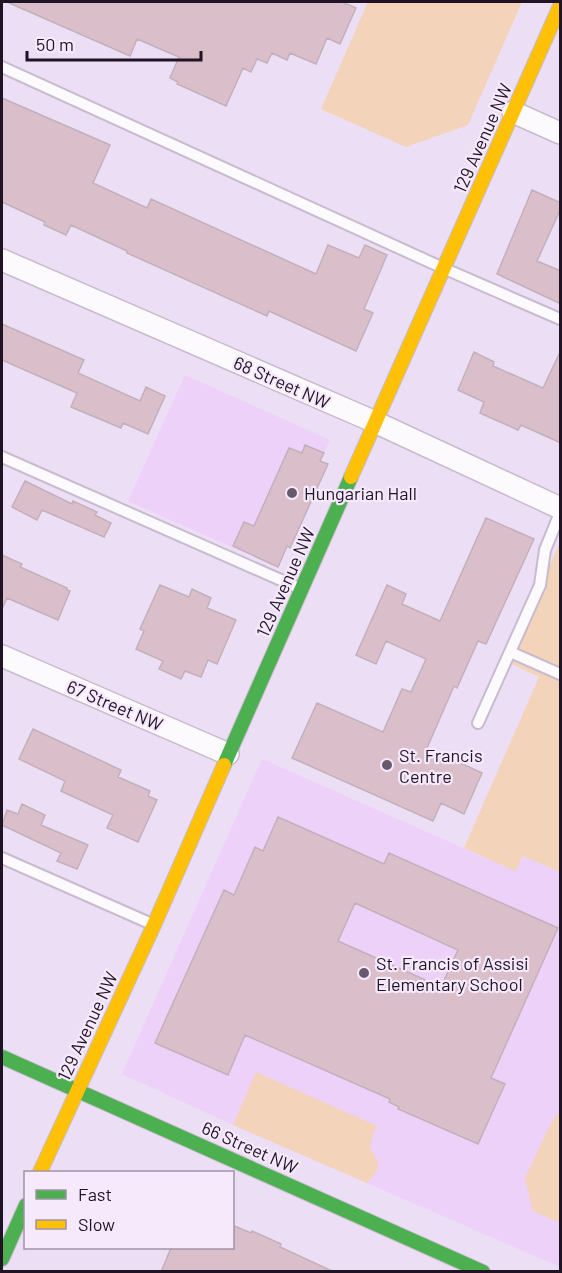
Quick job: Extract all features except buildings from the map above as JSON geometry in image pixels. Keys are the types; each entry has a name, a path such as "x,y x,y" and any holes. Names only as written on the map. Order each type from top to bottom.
{"street":[{"name":"129 Avenue NW","path":"41,1171 154,925 561,6"},
{"path":"513,112 561,133"},
{"name":"68 Street NW","path":"2,260 375,422 561,510"},
{"name":"67 Street NW","path":"2,656 228,754"},
{"name":"66 Street NW","path":"2,1057 483,1272"},
{"path":"2,1259 24,1210"}],"lane":[{"path":"2,67 443,268 561,319"},
{"path":"2,457 302,589"},
{"path":"478,723 540,585 544,550 561,510"},
{"path":"510,652 561,674"},
{"path":"2,858 154,925"}],"shaded area":[{"path":"368,2 522,2 468,125 406,147 321,109"},
{"path":"185,375 330,440 274,566 128,501"},
{"path":"560,542 560,872 523,856 515,871 464,848 539,677 508,662"},
{"name":"St. Francis of Assisi Elementary School","path":"262,759 515,871 523,856 560,872 560,1267 233,1125 122,1074"},
{"path":"256,1072 377,1126 370,1148 378,1166 375,1174 367,1183 233,1125"},
{"path":"560,1111 560,1223 533,1211 525,1178 552,1121"}],"traffic: fast":[{"path":"224,765 351,477"},
{"path":"2,1057 483,1272"},
{"path":"2,1259 24,1210"}],"traffic: slow":[{"path":"351,477 560,6"},
{"path":"40,1171 154,925 224,765"}],"place":[{"name":"Hungarian Hall","path":"292,493"},
{"name":"St. Francis Centre","path":"387,765"},
{"name":"St. Francis of Assisi Elementary School","path":"364,973"}]}
